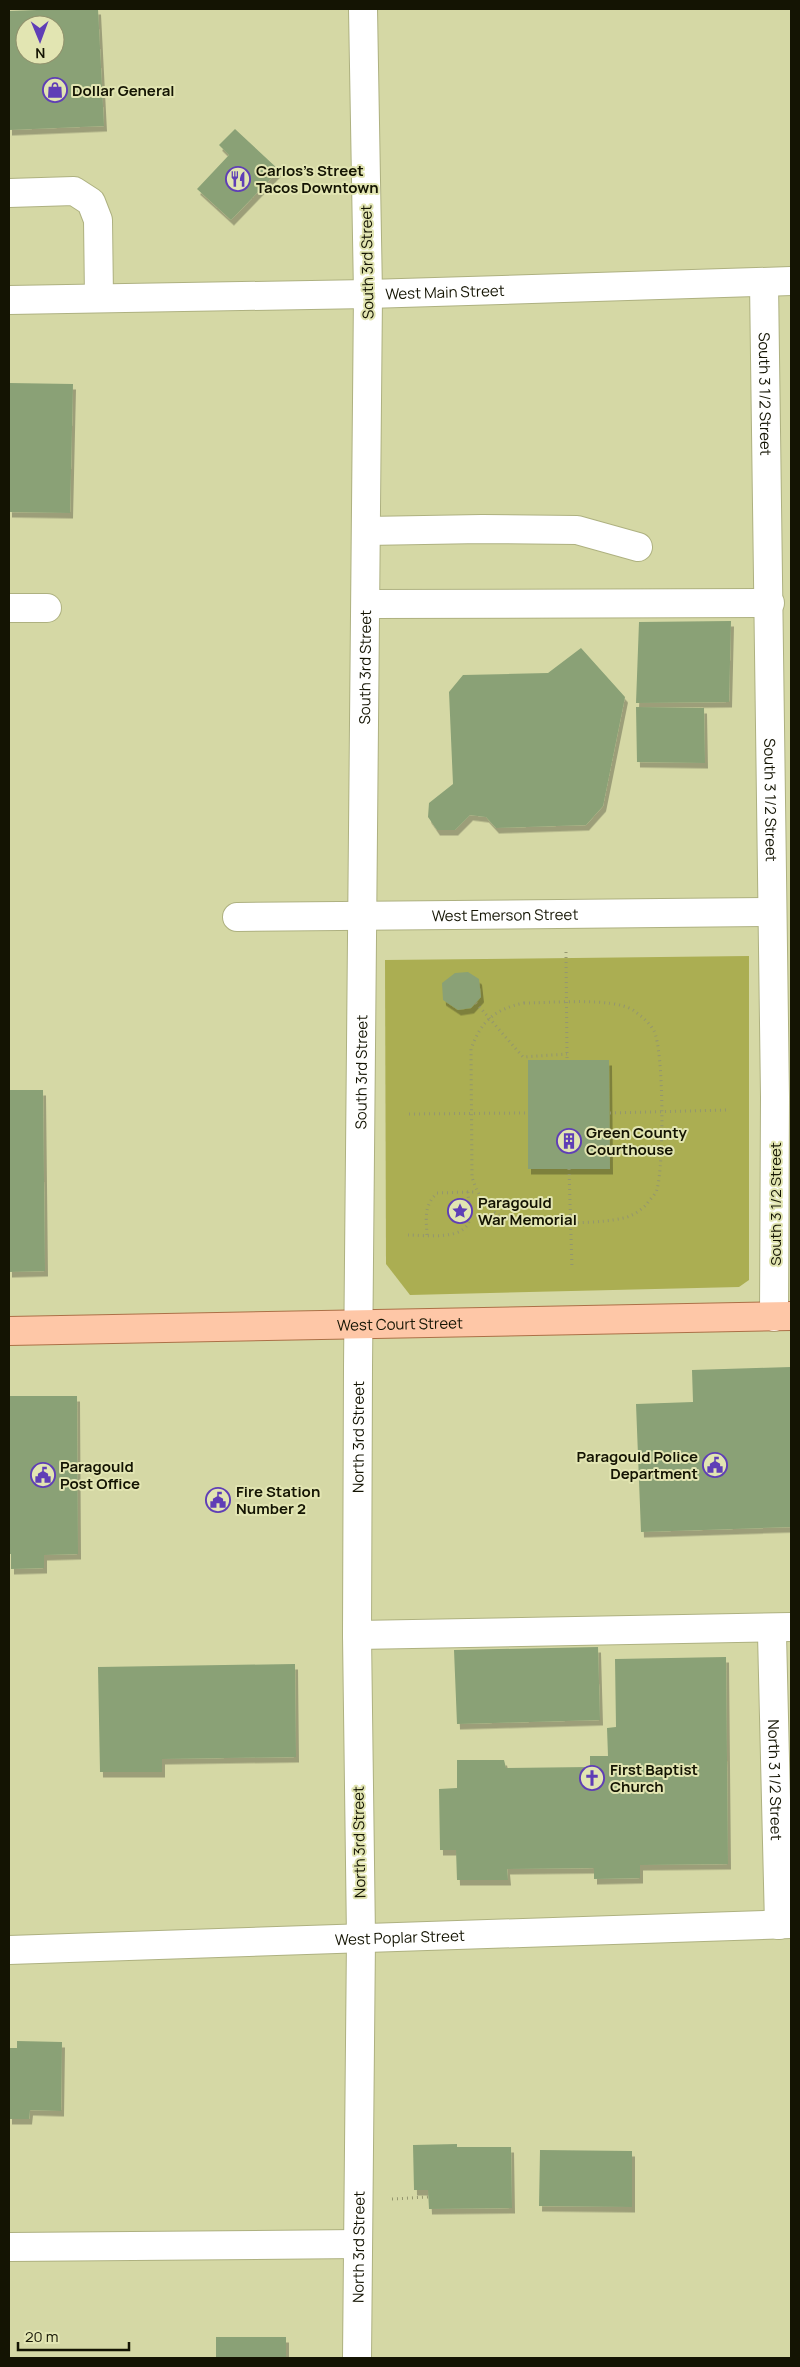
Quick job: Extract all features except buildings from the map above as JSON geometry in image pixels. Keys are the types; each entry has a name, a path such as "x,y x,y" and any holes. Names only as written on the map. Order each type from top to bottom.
{"main road":[{"name":"West Court Street","path":"9,1331 358,1326 783,1316"}],"street":[{"name":"South 3rd Street","path":"358,1326 368,294 364,9"},
{"path":"9,193 74,191 91,202 98,220 99,298"},
{"name":"West Main Street","path":"9,300 368,294 791,281"},
{"name":"South 3 1/2 Street","path":"764,282 770,603 771,912 783,1316"},
{"path":"366,531 482,528 578,530 638,547"},
{"path":"366,604 770,603"},
{"path":"9,608 47,608"},
{"name":"West Emerson Street","path":"237,917 771,912"},
{"name":"North 3rd Street","path":"357,2358 361,1938 357,1635 358,1326"},
{"path":"357,1635 782,1631"},
{"name":"North 3 1/2 Street","path":"782,1631 785,1925"},
{"name":"West Poplar Street","path":"9,1950 785,1925"},
{"path":"9,2247 358,2244"}],"path":[{"path":"566,952 567,1060"},
{"path":"476,1003 523,1057 566,1054"},
{"path":"524,1003 567,1003 613,1004 630,1009 645,1019 654,1032 660,1052 661,1169 657,1191 645,1206 631,1216 611,1220 540,1222 498,1214 477,1192 472,1177 471,1049 477,1032 490,1017 508,1007 524,1003"},
{"path":"610,1113 729,1110"},
{"path":"410,1114 528,1113"},
{"path":"569,1169 572,1268"},
{"path":"408,1235 452,1235 465,1229 470,1217 468,1192"},
{"path":"427,1235 426,1208 437,1193 477,1192"}],"shaded area":[{"path":"749,956 749,1280 739,1287 410,1295 386,1264 385,960"}],"place":[{"name":"Dollar General","path":"55,90"},
{"name":"Carlos's Street Tacos Downtown","path":"238,179"},
{"name":"Green County Courthouse","path":"569,1141"},
{"name":"Paragould War Memorial","path":"460,1211"},
{"name":"Paragould Police Department","path":"715,1465"},
{"name":"Paragould Post Office","path":"43,1475"},
{"name":"Fire Station Number 2","path":"218,1500"},
{"name":"First Baptist Church","path":"592,1778"}]}
